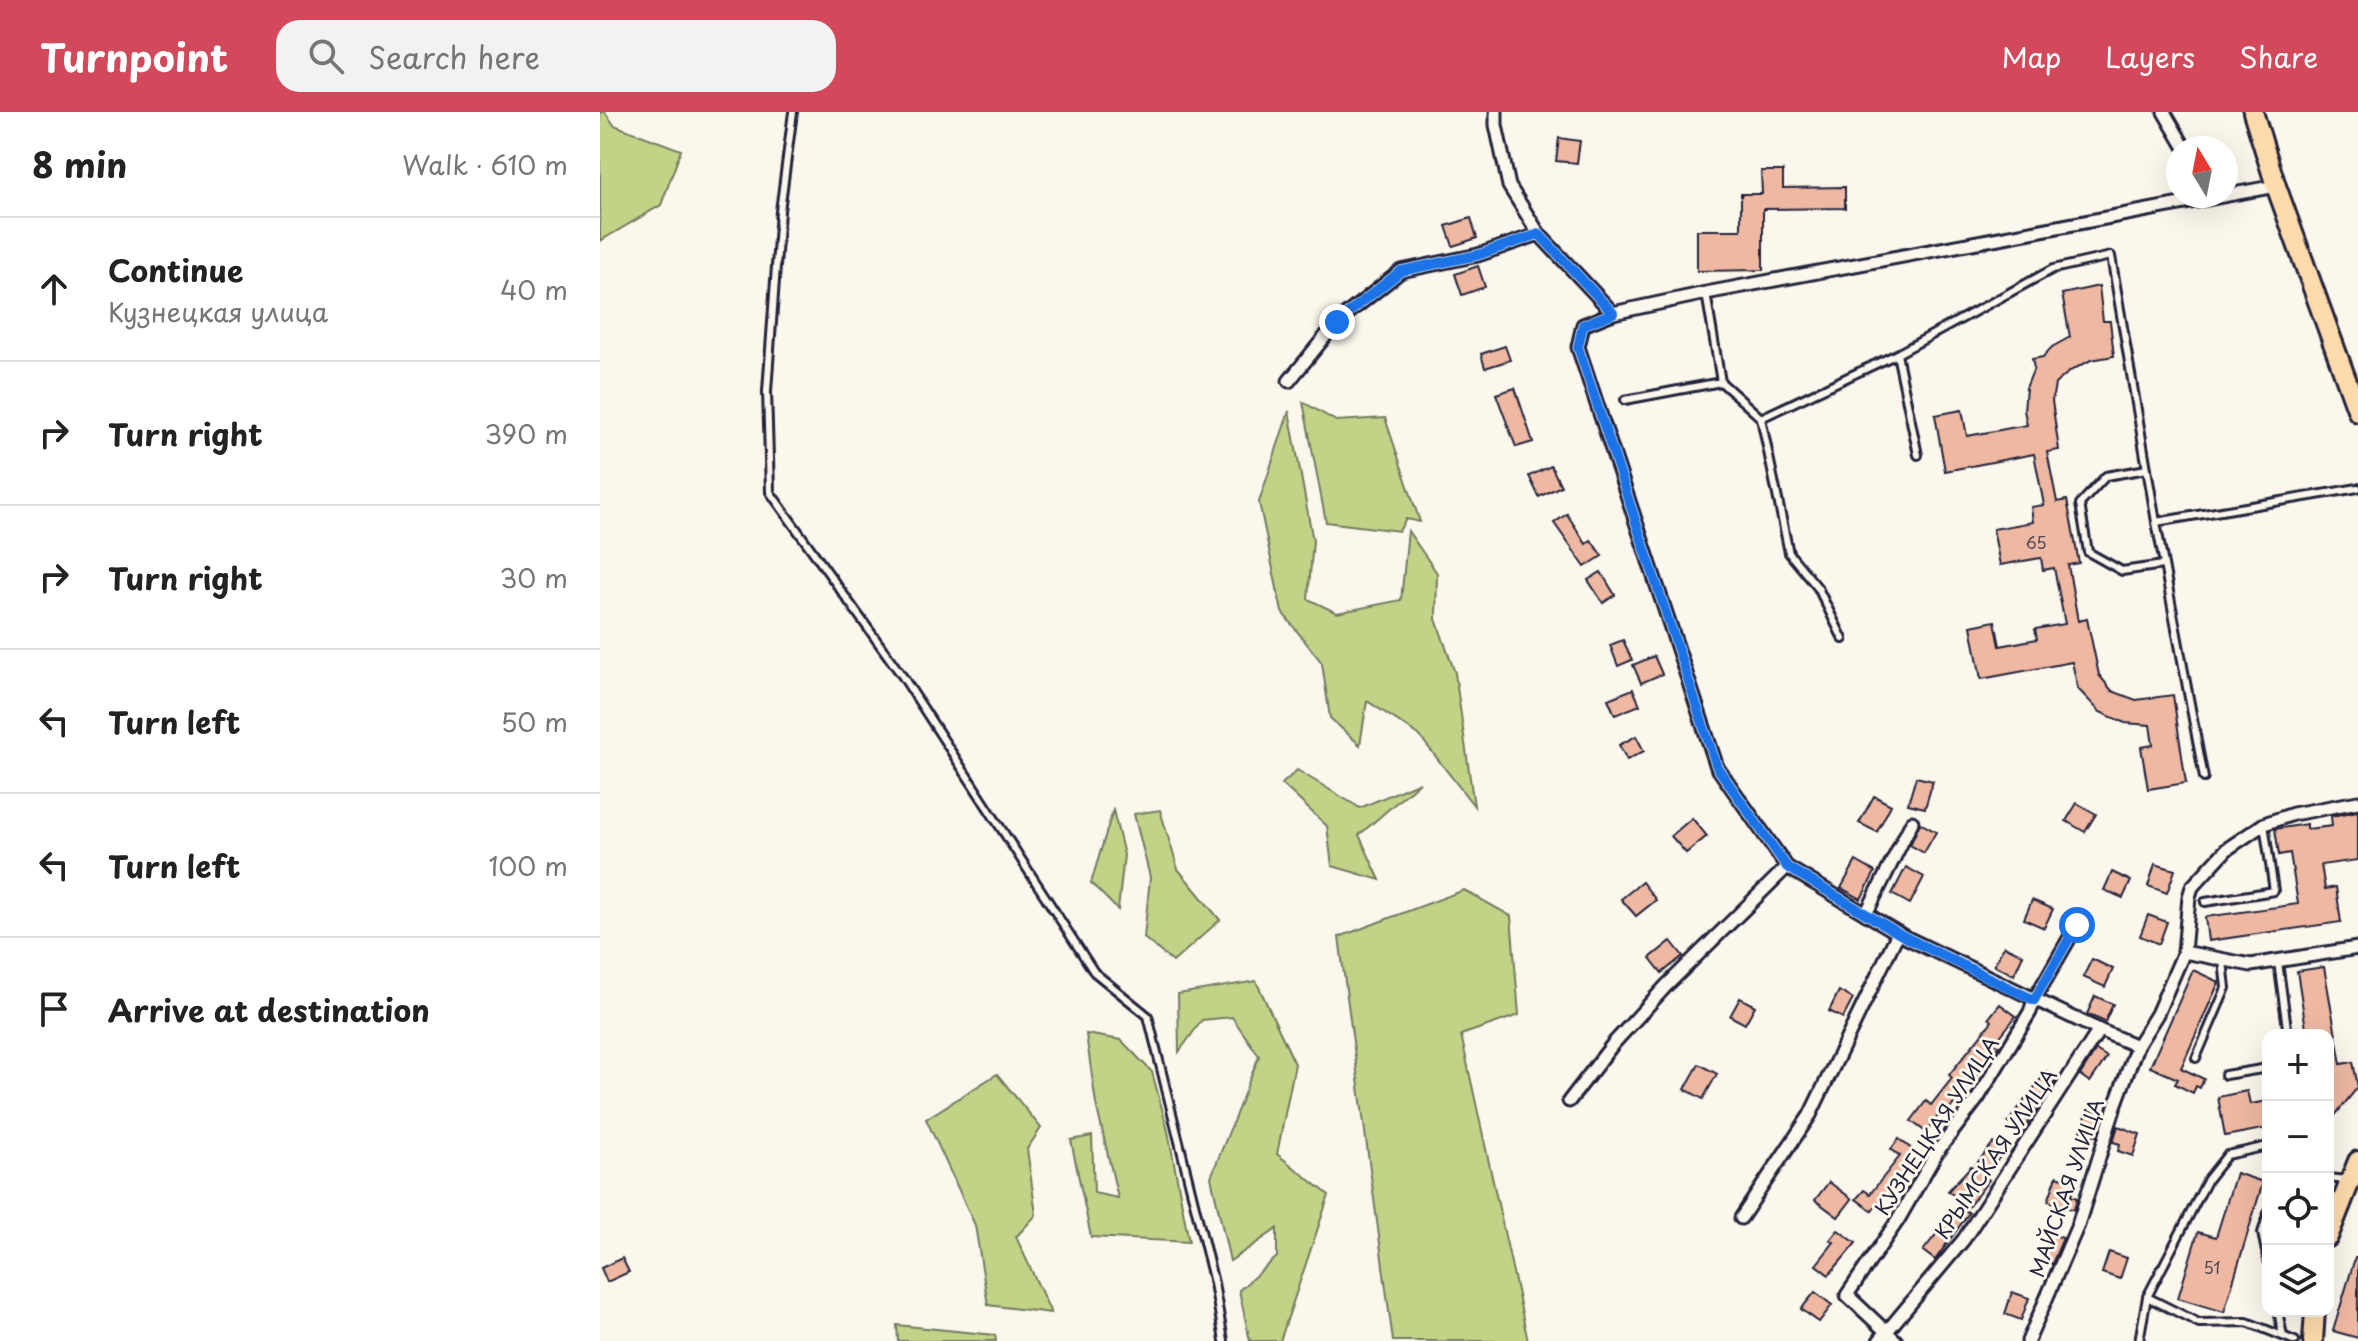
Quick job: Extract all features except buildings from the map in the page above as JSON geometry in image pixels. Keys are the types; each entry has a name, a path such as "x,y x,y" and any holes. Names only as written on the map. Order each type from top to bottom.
{"main road":[{"path":"2253,112 2276,186 2358,412"},
{"path":"2334,1221 2358,1161"},
{"path":"2313,1341 2315,1317"}],"street":[{"path":"1496,112 1509,186 1539,234 1613,313"},
{"path":"2164,112 2178,136"},
{"path":"2238,193 2276,186"},
{"path":"2137,1046 2034,1000 1898,933 1787,867 1717,767 1578,347 1583,325 1613,313 2166,206"},
{"path":"1289,381 1337,322 1401,271 1478,255 1539,234"},
{"name":"МАЙСКАЯ УЛИЦА","path":"2028,1341 2078,1225 2137,1046 2157,1014 2184,952 2192,887 2227,849 2264,824 2293,814 2358,802"},
{"path":"1866,914 1912,822"},
{"path":"1569,1101 1613,1044 1666,986 1787,867"},
{"name":"КУЗНЕЦКАЯ УЛИЦА","path":"1883,1336 1847,1295 1898,1220 1937,1152 1978,1098 2030,1012 2077,925"},
{"path":"1741,1218 1810,1115 1898,933"},
{"path":"2184,952 2251,965 2358,948"},
{"name":"КРЫМСКАЯ УЛИЦА","path":"1883,1336 1964,1239 2099,1030"},
{"path":"1883,1336 1896,1341"}],"lane":[{"path":"793,112 780,211 767,391 770,492 903,677 1094,972 1148,1016 1214,1283 1224,1341"},
{"path":"1761,418 1897,354 2053,269 2111,256 2163,565 2204,778"},
{"path":"1706,293 1721,382 1761,418 1789,553 1818,588 1843,639"},
{"path":"1897,354 1918,455"},
{"path":"1625,400 1721,382"},
{"path":"2147,469 2106,476 2080,504 2088,552 2122,571 2163,565"},
{"path":"2156,522 2358,488"},
{"path":"2205,902 2274,891 2264,824"},
{"path":"2196,1058 2226,988 2223,961"},
{"path":"2278,962 2287,1029"},
{"path":"2225,1075 2262,1069"},
{"path":"2139,1341 2147,1297 2208,1179 2227,1155 2262,1147"},
{"path":"2334,1179 2349,1180"},
{"path":"2147,1297 2199,1323 2247,1322 2295,1341"},
{"path":"2279,1317 2283,1336"}],"green space":[{"path":"600,112 605,112 614,125 681,150 661,205 600,241"},
{"path":"1303,402 1336,421 1385,418 1420,522 1406,519 1399,531 1326,522"},
{"path":"1289,411 1313,541 1308,599 1337,613 1401,600 1408,531 1437,573 1436,619 1455,673 1474,806 1419,735 1367,701 1360,745 1330,718 1322,663 1282,612 1259,502"},
{"path":"1297,770 1360,808 1420,782 1359,835 1380,880 1332,866 1327,826 1282,784"},
{"path":"1113,810 1124,855 1118,910 1091,883"},
{"path":"1160,810 1178,869 1220,920 1173,962 1144,938 1150,877 1134,814"},
{"path":"1464,890 1511,916 1519,1015 1461,1035 1528,1341 1393,1341 1339,937"},
{"path":"1256,981 1295,1064 1277,1154 1329,1195 1280,1341 1250,1341 1239,1290 1277,1257 1277,1229 1230,1261 1211,1177 1259,1056 1232,1017 1202,1020 1179,1052 1178,994"},
{"path":"1086,1034 1121,1040 1152,1072 1168,1131 1189,1242 1091,1237 1071,1140 1092,1136 1094,1193 1118,1198 1096,1104"},
{"path":"997,1074 1041,1128 1027,1149 1036,1215 1016,1237 1051,1313 988,1305 975,1225 926,1119"},
{"path":"897,1325 995,1335 996,1341 898,1341"}],"route":[{"path":"1337,322 1401,271 1478,255 1539,234 1613,313 1583,325 1578,347 1717,767 1787,867 1905,937 2034,1000 2077,925"}]}
